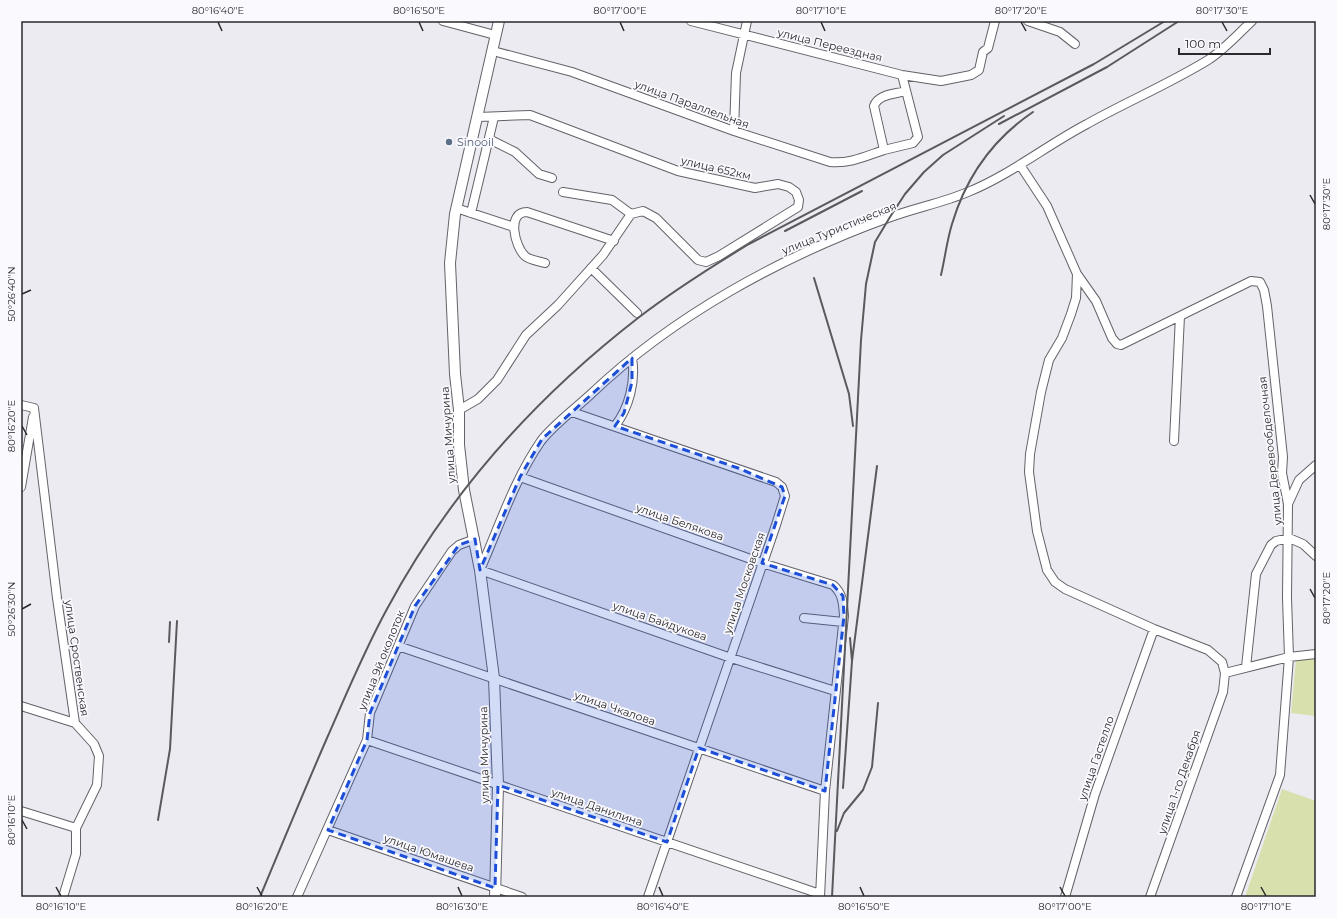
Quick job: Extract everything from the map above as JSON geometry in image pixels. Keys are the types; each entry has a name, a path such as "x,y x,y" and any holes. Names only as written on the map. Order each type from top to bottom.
{"main road":[{"name":"улица Мичурина","path":"495,892 498,785 494,678 480,570 464,490 459,445 459,410 455,374 450,270 456,208 499,21"}],"street":[{"path":"442,21 495,34"},
{"name":"улица Переездная","path":"691,21 902,75 941,81 971,75 979,70 983,52 988,48 995,21"},
{"path":"734,131 736,73 748,21"},
{"path":"1028,21 1060,32 1075,44"},
{"name":"улица Туристическая","path":"480,570 520,477 542,440 614,372 660,336 776,266 816,247 890,217 929,206 969,192 1020,165 1084,125 1210,59 1252,21"},
{"name":"улица Параллельная","path":"493,51 572,72 734,131 830,162 841,163 855,160 884,150 913,143 918,138 906,91"},
{"path":"884,150 874,106 875,102 880,98 906,91 902,75"},
{"name":"улица 652км","path":"478,117 530,114 678,171 754,188 778,184 789,187 796,192 799,200 798,207 719,256 706,262 698,260 656,218 643,211 631,214"},
{"path":"471,213 494,117"},
{"path":"489,138 515,152 539,174 552,178"},
{"path":"1020,165 1047,206 1077,274 1096,301 1116,344 1121,345 1180,316 1174,441"},
{"path":"459,410 478,399 497,380 526,335 558,305 591,268 614,240 631,214 612,200 563,192"},
{"path":"456,208 514,227"},
{"path":"545,263 526,258 520,251 514,227 518,216 522,212 527,212 614,240"},
{"path":"591,268 636,313"},
{"path":"1077,274 1076,298 1072,314 1062,338 1049,360 1041,392 1030,454 1029,472 1038,531 1047,570 1055,582 1065,589 1154,629 1208,650 1222,662 1225,673 1289,657 1316,654"},
{"name":"улица Деревообделочная","path":"1180,316 1252,281 1260,282 1264,290 1283,457 1282,473 1288,504 1289,538 1287,598 1289,657 1280,775 1236,897"},
{"path":"615,426 624,413 630,389 633,368 632,358"},
{"path":"21,405 34,408 21,487"},
{"name":"улица Сроственская","path":"34,408 57,598 75,723 94,744 99,756 97,785 76,828 76,854 63,897"},
{"name":"улица Московская","path":"572,412 776,482 782,487 785,496 731,658 648,897"},
{"path":"1288,504 1299,480 1316,465"},
{"name":"улица Белякова","path":"520,477 762,563 833,585 842,596 843,622"},
{"path":"1246,667 1256,574 1271,545 1276,541 1289,538 1303,544 1316,556"},
{"name":"улица 9й околоток","path":"297,897 367,740 370,713 415,606 452,551 459,545 475,539"},
{"name":"улица Байдукова","path":"480,570 731,658 835,691"},
{"path":"804,618 843,622 825,791 820,896"},
{"name":"улица Гастелло","path":"1066,897 1095,794 1154,629"},
{"name":"улица Чкалова","path":"398,646 825,791"},
{"name":"улица 1-го Декабря","path":"1150,897 1223,692 1225,673"},
{"path":"21,706 75,723"},
{"name":"улица Данилина","path":"367,740 667,842 820,896"},
{"path":"21,811 76,828"},
{"name":"улица Юмашева","path":"328,830 495,892 522,897"}],"highlighted area":[{"path":"632,358 632,382 624,413 615,426 738,468 782,487 785,496 762,563 833,585 843,596 844,616 825,791 699,748 667,842 498,785 495,888 328,830 367,740 370,713 415,606 459,545 475,539 480,570 520,477 542,439"}],"green space":[{"path":"1296,659 1316,659 1316,716 1291,713"},
{"path":"1282,789 1316,801 1316,897 1245,897"}],"railway":[{"path":"260,897 356,673 387,609 411,567 466,488 497,450 564,381 600,349 651,308 749,244 1094,64 1165,21"},
{"path":"999,124 1107,67 1179,21"},
{"path":"941,275 952,224 965,190 973,175 993,147 1005,134 1033,112"},
{"path":"832,897 861,340 866,284 875,242 905,194 924,172 943,155 1004,116"},
{"path":"785,231 862,191"},
{"path":"814,278 849,394 853,426"},
{"path":"850,638 852,661 877,466"},
{"path":"158,820 170,749 177,621"},
{"path":"169,642 170,622"},
{"path":"843,788 852,661"},
{"path":"837,831 844,813 863,790 872,767 878,703"}],"place":[{"name":"Sinooil","path":"449,142"}]}
